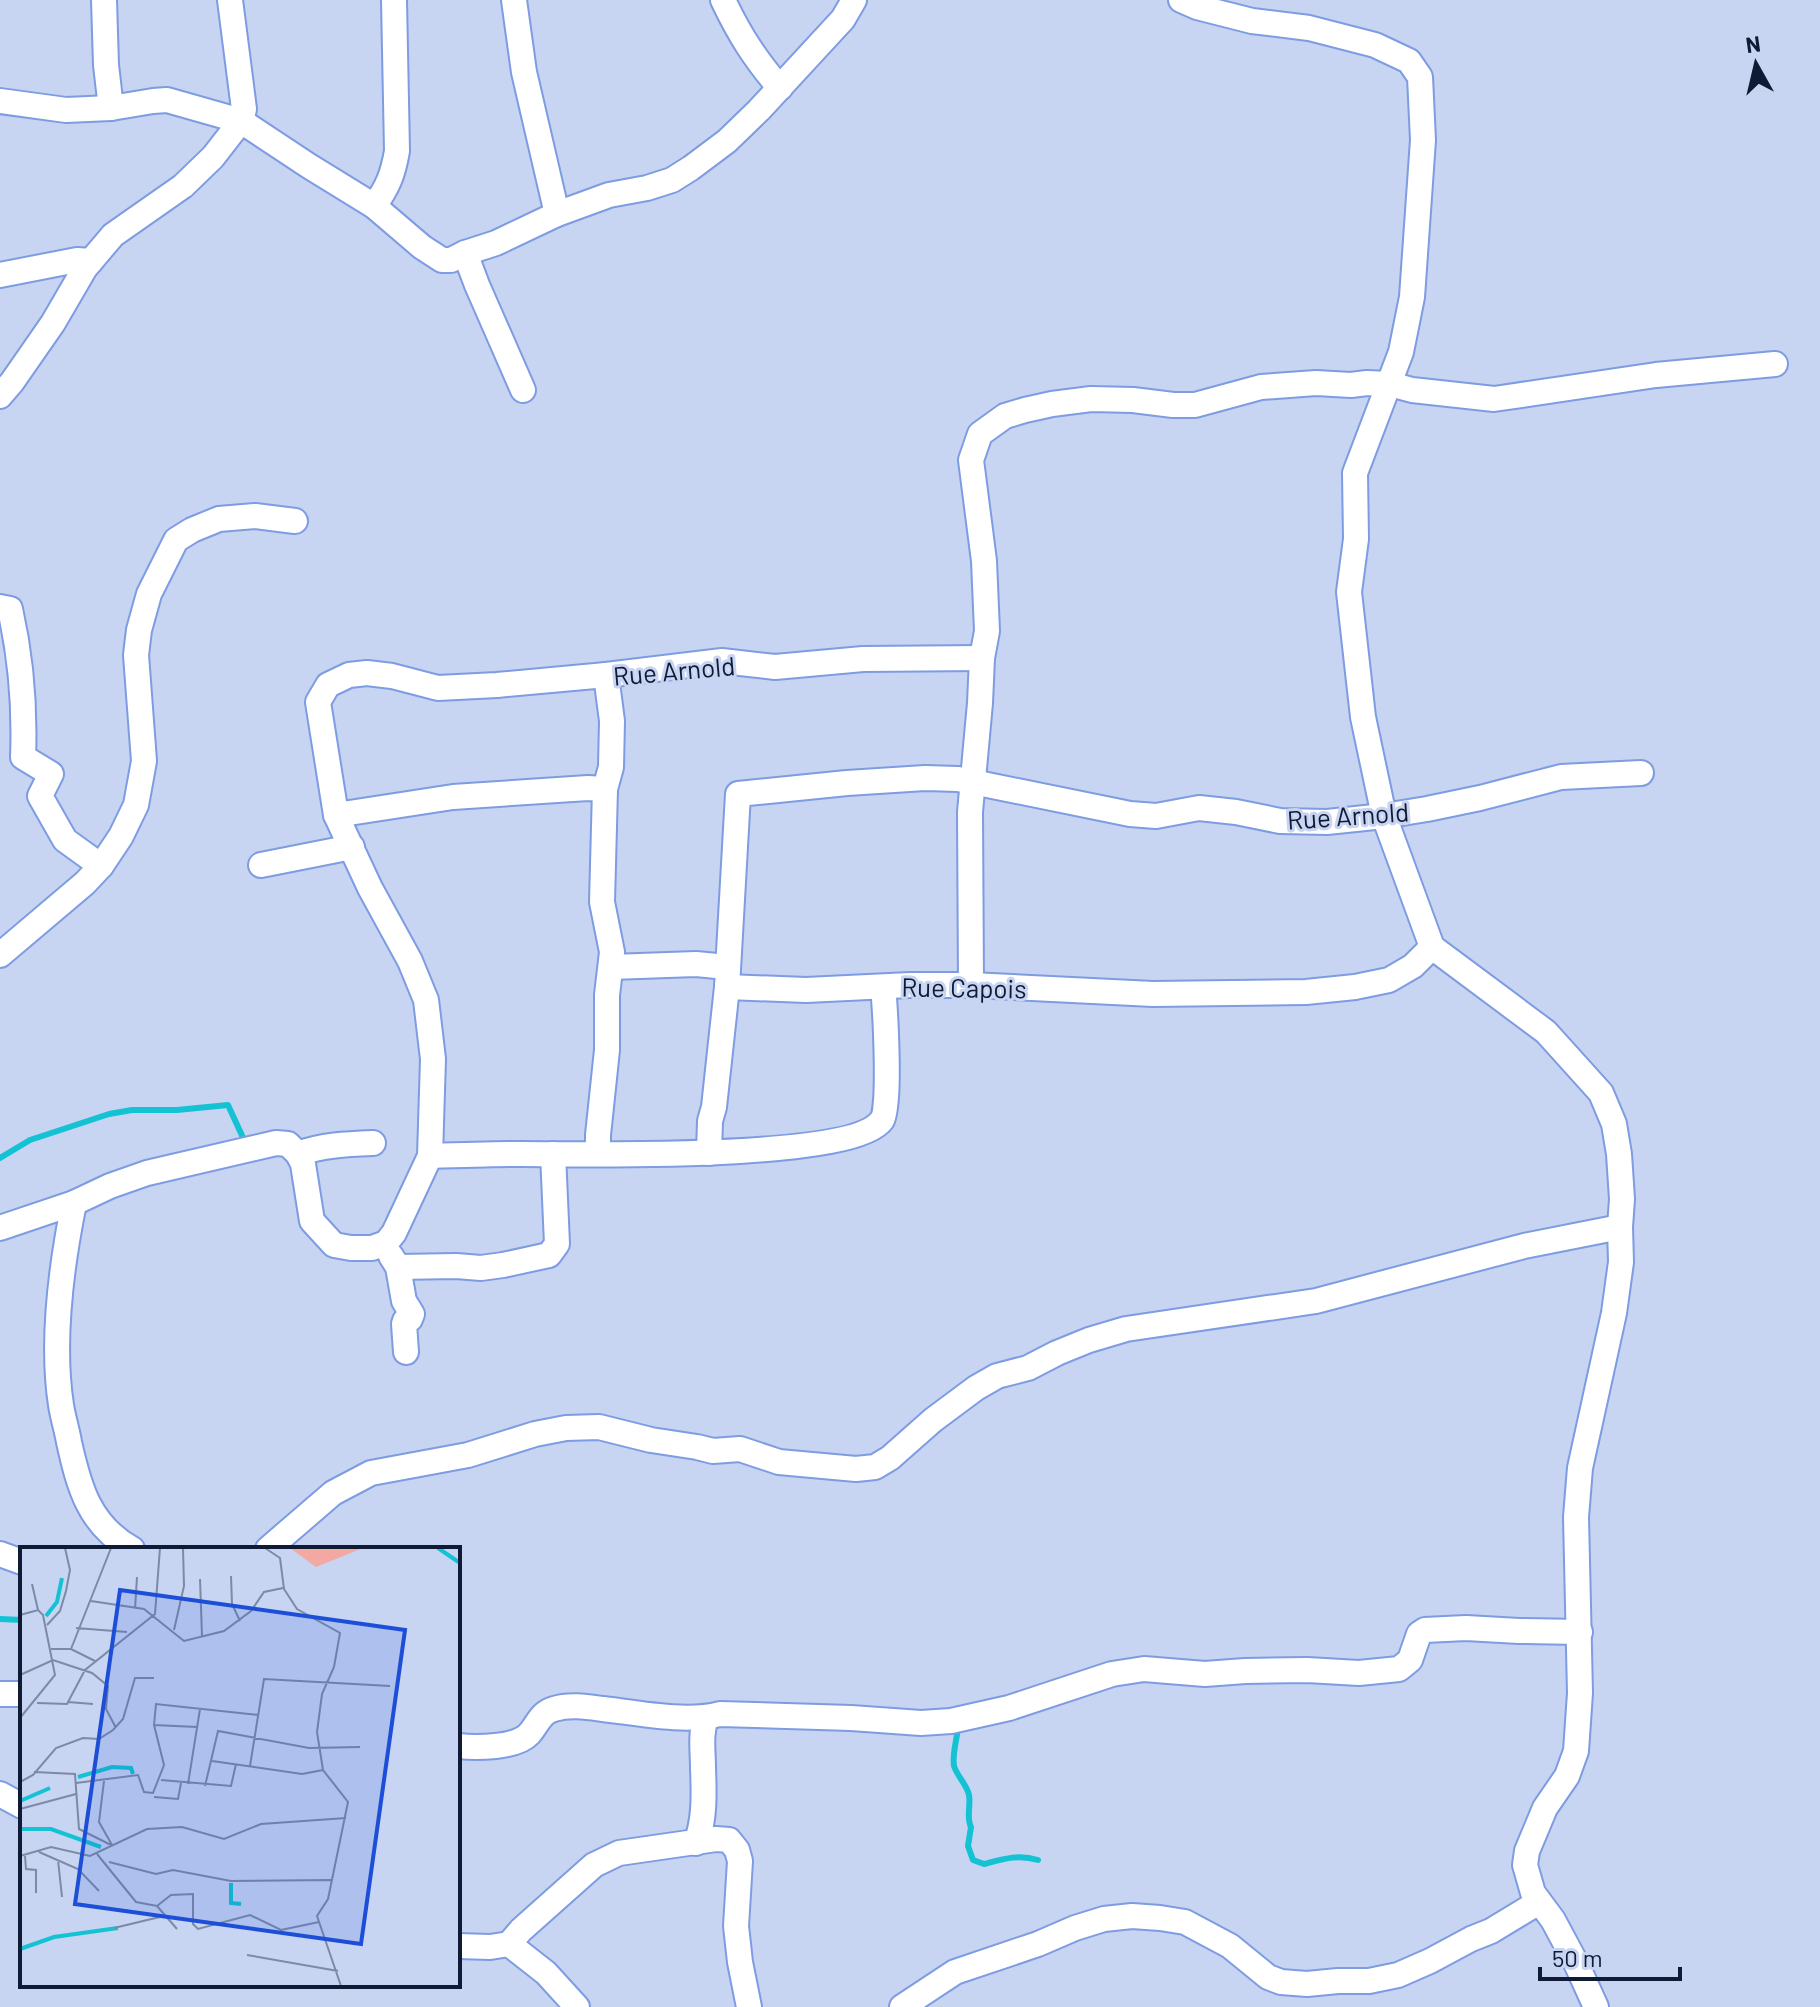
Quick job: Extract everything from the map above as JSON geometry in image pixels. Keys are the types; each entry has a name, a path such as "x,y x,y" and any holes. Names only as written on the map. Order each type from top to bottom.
{"street":[{"path":"104,0 111,108"},
{"path":"0,396 53,323 85,268 113,235 183,186 213,157 241,121 244,109 230,0"},
{"path":"374,206 387,189 397,151 394,0"},
{"path":"514,0 524,72 557,214"},
{"path":"723,0 738,32 780,88"},
{"path":"0,101 66,110 111,108 167,100 241,121 374,206 422,247 442,260 451,260 557,214 609,195 672,180 691,168 727,141 780,88 843,19 854,0"},
{"path":"1181,0 1252,21 1309,28 1375,45 1409,61 1420,77 1423,140 1412,297 1401,352 1355,473 1356,539 1349,592 1363,717 1384,816 1432,947 1546,1032 1601,1093 1614,1124 1622,1199 1621,1262 1614,1313 1580,1468 1576,1517 1580,1632 1576,1751 1567,1776 1545,1808 1527,1851 1525,1865 1533,1893 1553,1920 1596,2007"},
{"path":"465,253 523,390"},
{"path":"0,275 77,260 91,261"},
{"path":"971,985 970,812 982,658 987,631 984,561 971,460 980,434 1005,416 1052,404 1091,399 1195,405 1261,387 1367,383 1494,399 1656,375 1775,364"},
{"path":"0,955 101,866 121,836 136,805 144,761 136,655 139,630 149,594 176,540 219,519 255,516 295,521"},
{"path":"0,607 10,609 14,629 24,698 23,757 51,774 40,796 65,840 101,866"},
{"name":"Rue Arnold","path":"386,1243 394,1233 430,1156 433,1059 426,1000 410,961 370,888 336,815 318,702 328,685 349,675 367,673 438,688 606,675 722,661 775,667 863,659 982,658"},
{"path":"598,1154 612,952 602,902 605,789 611,767 612,721 606,675"},
{"name":"Rue Arnold","path":"727,977 738,794 847,783 958,779 1143,815 1156,816 1199,808 1280,821 1327,822 1384,816 1480,798 1561,777 1641,773"},
{"path":"336,815 453,797 605,789"},
{"path":"261,865 352,847"},
{"name":"Rue Capois","path":"430,1156 709,1153 779,1149 870,1130 883,1119 886,1103 883,987 971,985 1153,994 1306,992 1389,980 1413,966 1432,947"},
{"path":"611,967 696,964 727,977 806,990 883,987"},
{"path":"709,1153 727,977"},
{"path":"0,1228 74,1203 147,1173 276,1143 293,1149 313,1149 373,1143"},
{"path":"293,1149 303,1164 312,1221 334,1245 372,1248 386,1243 398,1267 404,1301 412,1314 404,1324 406,1352"},
{"path":"398,1267 481,1268 549,1255 557,1244 553,1154"},
{"path":"74,1203 66,1241 58,1319 61,1405 75,1471 87,1502 99,1523 128,1547"},
{"path":"270,1547 333,1493 371,1473 468,1455 535,1434 566,1428 599,1427 713,1451 740,1449 779,1462 856,1469 875,1467 976,1388 997,1376 1028,1368 1089,1340 1126,1329 1316,1301 1524,1246 1620,1227"},
{"path":"0,1554 20,1561"},
{"path":"460,1746 475,1748 513,1743 531,1732 540,1716 555,1709 579,1706 648,1715 706,1718 720,1714 921,1723 951,1721 1016,1706 1117,1673 1144,1669 1205,1674 1307,1670 1359,1673 1399,1669 1410,1660 1419,1634 1425,1630 1466,1628 1580,1632"},
{"path":"696,1843 702,1822 702,1729 706,1718"},
{"path":"0,1794 20,1805"},
{"path":"460,1946 509,1944 594,1865 619,1853 716,1839 729,1840 737,1850 740,1861 736,1926 749,2007"},
{"path":"902,2007 955,1972 1104,1919 1132,1916 1185,1922 1230,1946 1268,1977 1281,1982 1307,1984 1369,1981 1398,1975 1491,1931 1539,1902"},
{"path":"509,1944 546,1973 566,2004"}],"waterway":[{"path":"0,1158 30,1140 109,1114 132,1110 228,1105 245,1142 249,1141"},
{"path":"0,1619 20,1620"},
{"path":"958,1727 954,1766 969,1795 971,1827 968,1846 973,1860 984,1864 1017,1857 1038,1860"}]}
